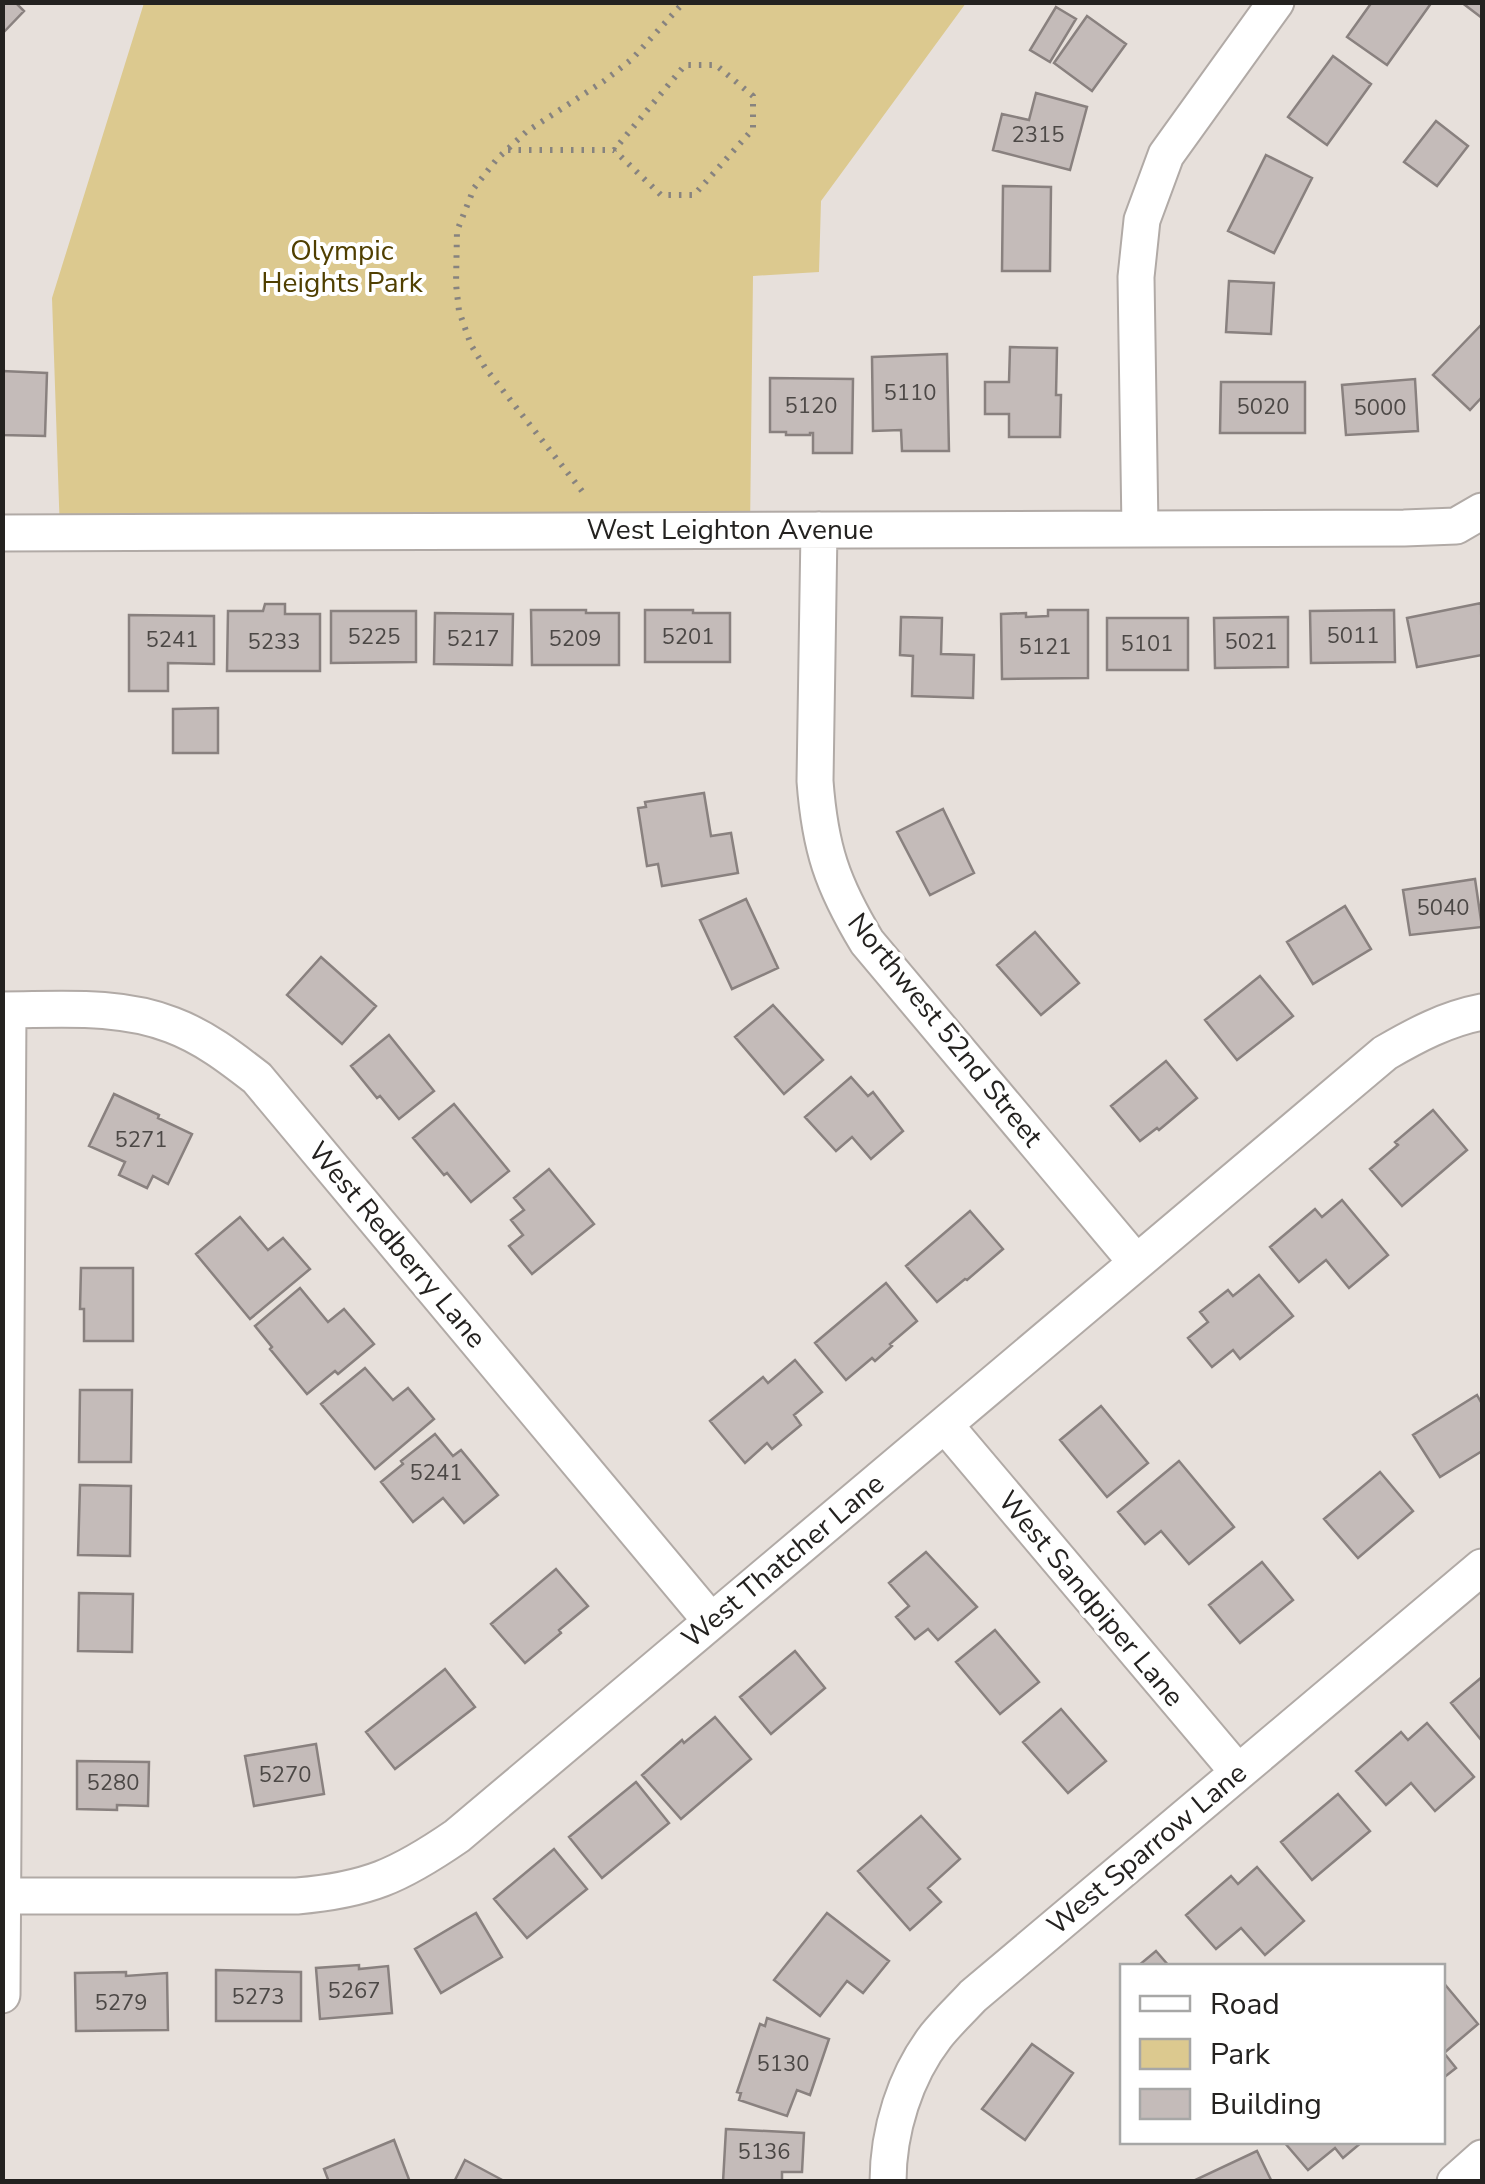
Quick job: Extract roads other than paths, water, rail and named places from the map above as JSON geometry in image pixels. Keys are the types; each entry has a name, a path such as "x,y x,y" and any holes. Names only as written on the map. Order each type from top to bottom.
{"street":[{"path":"1140,528 1136,277 1142,220 1166,155 1276,2"},
{"name":"West Leighton Avenue","path":"2,532 1404,528 1470,518"},
{"name":"Northwest 52nd Street","path":"819,530 815,781 827,861 844,904 867,942 1136,1262"},
{"path":"2,1995 6,1010"},
{"name":"West Redberry Lane","path":"6,1010 122,1012 171,1024 217,1048 256,1078 711,1621"},
{"name":"West Thatcher Lane","path":"4,1896 297,1896 336,1892 383,1880 415,1865 456,1836 1384,1053 1424,1030 1482,1012"},
{"name":"West Sandpiper Lane","path":"945,1425 1238,1772"},
{"name":"West Sparrow Lane","path":"888,2182 888,2161 899,2107 922,2058 973,1996 1482,1567"},
{"path":"1455,2182 1482,2158"}],"park label":[{"name":"Olympic Heights Park","path":"342,267"}]}
